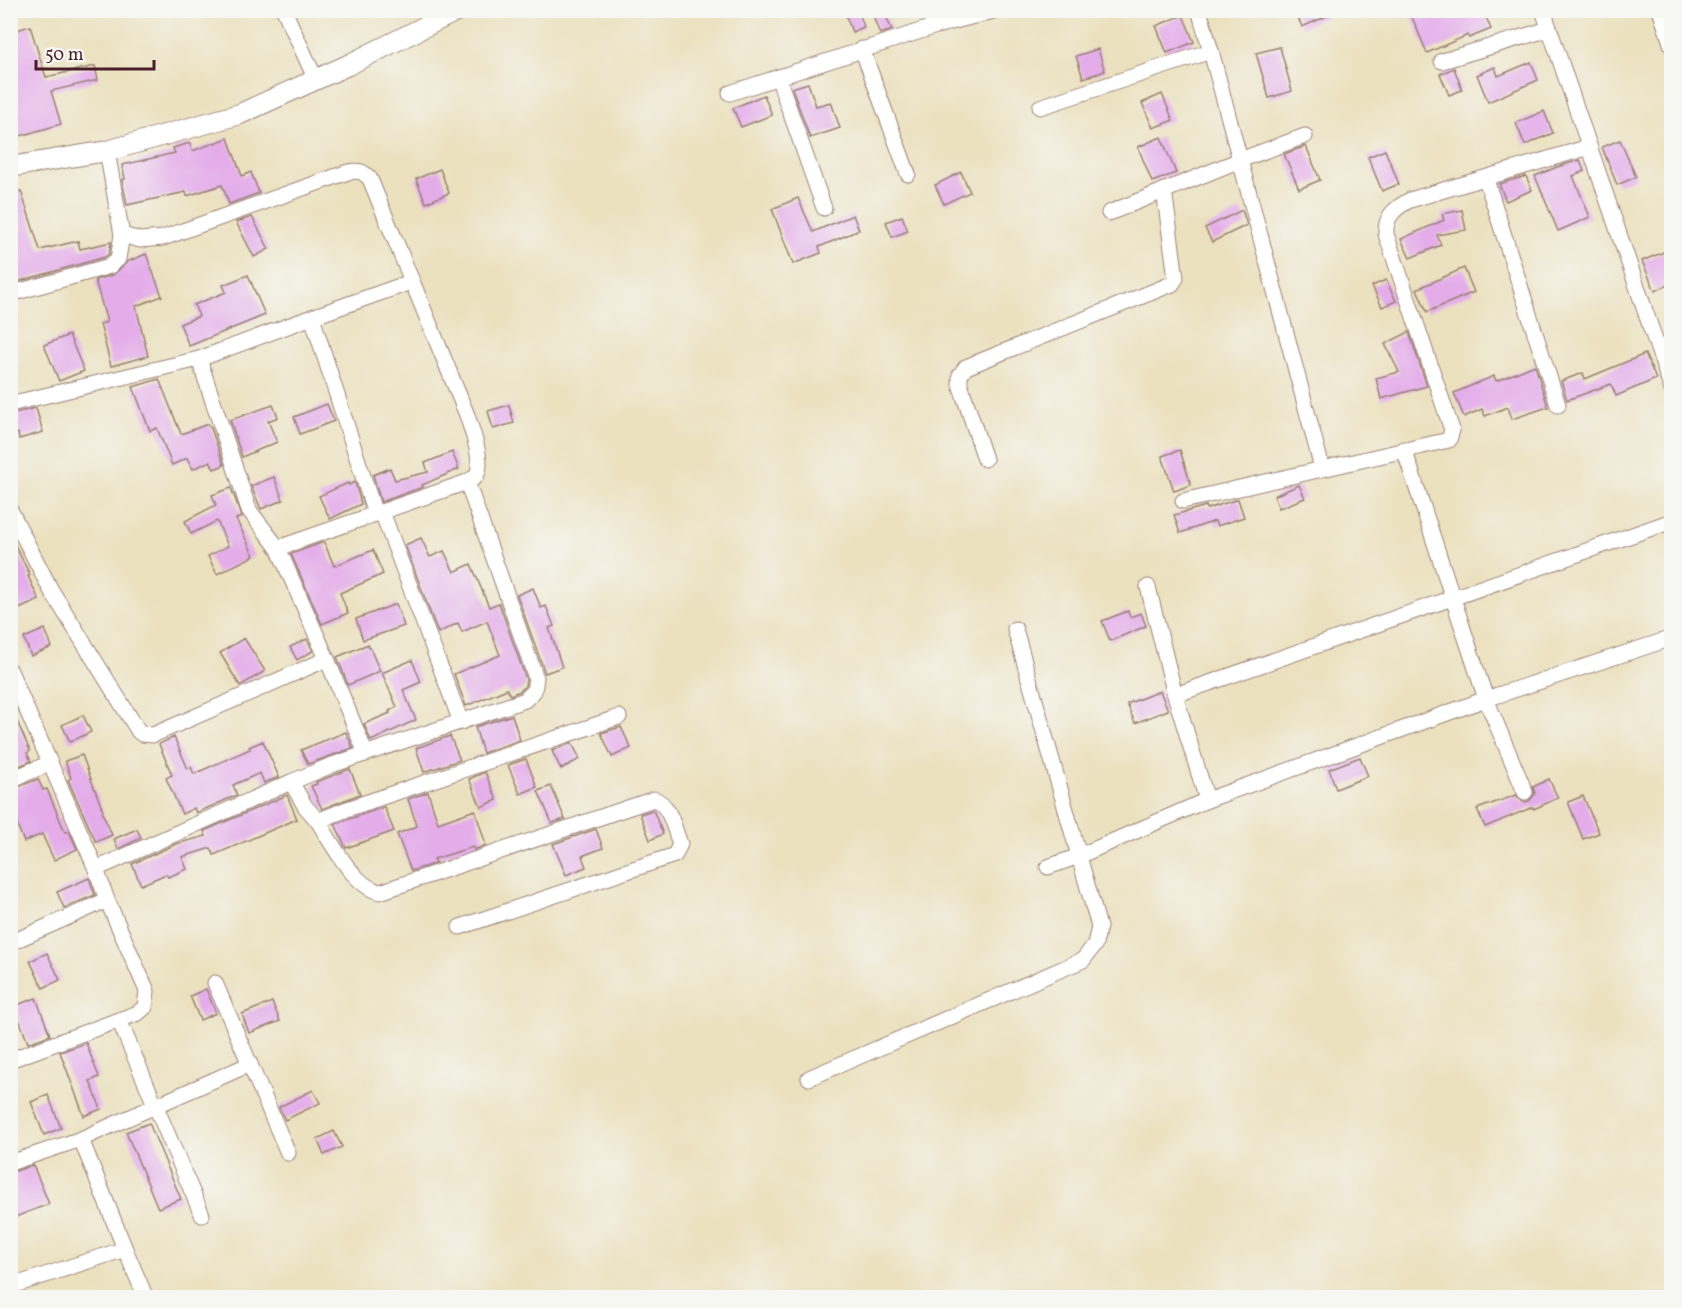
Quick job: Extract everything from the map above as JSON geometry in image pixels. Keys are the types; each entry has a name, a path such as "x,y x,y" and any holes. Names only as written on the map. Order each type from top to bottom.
{"main road":[{"path":"10,167 107,151 240,114 316,80 458,10"}],"street":[{"path":"284,10 316,80"},
{"path":"730,93 862,49 997,10"},
{"path":"1199,10 1322,468"},
{"path":"1543,10 1671,390"},
{"path":"1660,11 1671,46"},
{"path":"1442,61 1549,29"},
{"path":"862,49 908,174"},
{"path":"1040,107 1211,51"},
{"path":"778,77 824,208"},
{"path":"1108,213 1305,136"},
{"path":"1183,501 1404,449 1446,442 1452,430 1386,234 1385,224 1398,207 1410,200 1589,147"},
{"path":"10,294 110,266 118,259 122,235 107,151"},
{"path":"122,235 140,240 163,238 348,172 357,170 370,179 467,415 478,453 479,465 476,476 466,482 278,548"},
{"path":"1486,179 1558,405"},
{"path":"985,459 960,384 960,375 966,367 1172,284 1176,278 1164,190"},
{"path":"10,404 200,359 411,282"},
{"path":"312,317 379,513 461,722"},
{"path":"200,359 249,510 278,548 366,754"},
{"path":"1404,449 1486,699 1525,792"},
{"path":"96,869 291,782 525,700 534,691 536,678 466,482"},
{"path":"10,510 51,590 142,734 153,735 327,659"},
{"path":"1175,695 1671,521"},
{"path":"1148,587 1175,695 1207,800"},
{"path":"809,1078 1083,960 1095,945 1099,927 1015,629"},
{"path":"1047,867 1079,856 1207,800 1486,699 1671,638"},
{"path":"10,671 147,991 145,1007 138,1013 10,1060"},
{"path":"318,821 347,809 619,717"},
{"path":"10,780 50,763"},
{"path":"291,782 339,856 368,888 380,892 654,800 661,801 666,807 680,844 675,855 460,927"},
{"path":"10,943 107,900"},
{"path":"214,983 288,1153"},
{"path":"119,1020 202,1215"},
{"path":"10,1163 81,1139 250,1064"},
{"path":"81,1139 124,1250 146,1298"},
{"path":"12,1286 124,1250"}],"building":[{"path":"844,10 858,10 864,27 852,32"},
{"path":"1295,10 1341,10 1302,27"},
{"path":"1409,10 1483,10 1491,29 1469,38 1468,35 1427,53"},
{"path":"884,12 892,30 880,34 873,16"},
{"path":"1183,15 1194,42 1167,53 1156,26"},
{"path":"30,26 46,77 95,66 98,80 51,91 61,124 10,139 10,32"},
{"path":"1280,47 1292,91 1269,98 1256,53"},
{"path":"1098,49 1105,71 1083,78 1076,56"},
{"path":"1531,62 1538,80 1488,102 1477,75 1495,67 1498,76"},
{"path":"1454,68 1462,90 1449,95 1440,74"},
{"path":"808,83 816,106 831,102 840,128 810,138 792,88"},
{"path":"1162,94 1173,120 1153,128 1142,103"},
{"path":"764,95 772,115 741,127 733,108"},
{"path":"1544,111 1553,133 1525,145 1516,123"},
{"path":"1161,137 1176,173 1152,182 1138,147"},
{"path":"228,138 242,176 251,172 259,193 229,204 222,185 187,196 186,192 127,205 122,180 125,179 122,165 175,153 173,148 190,143 192,151"},
{"path":"1620,140 1636,177 1617,185 1602,147"},
{"path":"1306,146 1320,180 1299,189 1284,154"},
{"path":"1385,150 1399,184 1382,191 1368,157"},
{"path":"1580,160 1584,171 1573,176 1590,217 1558,231 1535,176"},
{"path":"440,169 449,193 426,203 416,179"},
{"path":"961,172 970,192 944,204 935,185"},
{"path":"1526,176 1532,190 1506,201 1499,184"},
{"path":"21,191 40,250 78,241 80,249 111,242 109,254 13,283 10,275 10,194"},
{"path":"798,198 813,232 853,215 859,230 819,247 821,253 793,264 772,209"},
{"path":"1242,210 1247,225 1212,242 1205,228"},
{"path":"1462,210 1466,230 1437,235 1441,245 1410,258 1401,239 1444,220 1442,214"},
{"path":"902,216 908,231 892,237 886,222"},
{"path":"252,217 269,249 254,257 236,222"},
{"path":"1671,249 1671,284 1655,291 1642,261"},
{"path":"146,254 162,296 136,306 148,356 111,366 100,324 107,322 95,280 113,275 127,262"},
{"path":"1464,268 1474,292 1427,312 1417,289"},
{"path":"248,275 265,315 189,346 180,324 199,316 194,305 226,292 223,285"},
{"path":"1386,280 1396,301 1382,307 1372,286"},
{"path":"1409,332 1427,386 1381,399 1376,378 1399,372 1385,344"},
{"path":"69,335 84,371 59,381 44,345"},
{"path":"1645,354 1656,379 1616,396 1611,384 1567,400 1561,381 1583,373 1585,379"},
{"path":"1535,365 1548,407 1512,419 1508,407 1485,416 1482,409 1464,417 1454,393 1494,376 1496,381"},
{"path":"159,379 181,434 208,424 224,465 214,469 210,461 193,469 187,458 172,465 157,428 150,431 133,387"},
{"path":"327,404 334,421 300,434 294,417"},
{"path":"273,405 278,417 268,421 277,442 242,457 230,420"},
{"path":"509,405 514,423 493,429 488,411"},
{"path":"36,408 43,432 19,439 18,433 10,436 10,414"},
{"path":"1180,450 1191,485 1174,491 1162,456"},
{"path":"452,452 459,469 422,485 423,487 381,502 373,475 390,468 395,480 428,472 425,463"},
{"path":"274,477 283,500 261,509 251,486"},
{"path":"355,482 361,504 330,519 319,496"},
{"path":"1299,485 1305,498 1279,508 1274,496"},
{"path":"231,488 242,517 236,519 254,556 217,574 208,556 228,546 217,521 191,534 185,521 216,505 212,495"},
{"path":"1238,499 1244,517 1217,526 1215,521 1180,533 1174,515 1206,506 1207,509"},
{"path":"10,535 30,575 28,576 39,600 10,613"},
{"path":"421,538 430,557 444,551 454,572 471,564 489,607 499,603 526,679 525,686 520,691 510,695 507,689 466,706 454,674 500,655 487,621 462,632 458,623 438,633 405,545"},
{"path":"324,542 334,566 373,550 383,574 340,593 348,613 322,624 291,554"},
{"path":"533,588 541,608 546,606 554,626 549,628 562,667 545,673 517,595"},
{"path":"396,604 404,626 363,640 356,619"},
{"path":"1128,611 1130,617 1141,613 1146,626 1110,641 1102,621"},
{"path":"45,629 52,647 31,656 24,638"},
{"path":"244,638 265,671 240,686 220,653"},
{"path":"307,639 313,651 297,660 290,647"},
{"path":"368,644 380,671 348,685 337,657"},
{"path":"412,660 421,682 403,690 416,720 371,741 364,724 390,713 389,711 397,707 382,673"},
{"path":"1160,691 1168,710 1135,723 1127,704"},
{"path":"10,705 30,751 27,753 31,761 17,767 10,752"},
{"path":"83,715 91,732 70,742 62,725"},
{"path":"512,715 520,740 483,753 475,727"},
{"path":"621,727 631,748 612,757 601,733"},
{"path":"346,732 353,748 308,764 301,750"},
{"path":"450,736 460,760 424,772 416,748"},
{"path":"174,737 188,769 191,767 194,774 263,741 279,777 264,783 260,773 233,785 237,795 196,813 194,808 182,814 166,778 172,775 159,744"},
{"path":"572,743 580,759 561,769 552,751"},
{"path":"82,755 112,835 96,842 68,780 71,778 65,761"},
{"path":"1360,757 1368,776 1336,789 1329,769"},
{"path":"526,759 537,787 520,794 508,765"},
{"path":"350,769 360,794 322,809 311,786"},
{"path":"485,772 497,800 481,807 469,779"},
{"path":"38,779 43,790 47,789 65,832 69,831 77,849 54,860 42,834 24,842 16,822 10,824 10,790"},
{"path":"1549,779 1558,798 1485,827 1477,809 1516,795 1523,802 1529,801 1535,794 1533,787"},
{"path":"551,786 565,819 552,823 538,791"},
{"path":"428,792 438,823 475,810 486,845 434,859 436,863 411,871 397,834 417,826 408,799"},
{"path":"287,795 297,819 214,855 211,848 182,857 187,869 168,877 166,874 141,885 132,864 176,844 206,836 204,831"},
{"path":"1583,796 1599,833 1583,839 1568,802"},
{"path":"384,807 394,831 346,848 335,824"},
{"path":"653,810 663,834 650,840 640,814"},
{"path":"137,829 141,838 118,849 114,839"},
{"path":"596,829 603,848 582,856 586,867 566,875 553,844"},
{"path":"89,878 95,895 64,908 57,892"},
{"path":"47,953 60,980 43,988 30,961"},
{"path":"206,989 216,1013 200,1020 190,996"},
{"path":"36,998 50,1035 28,1043 14,1006"},
{"path":"272,1002 280,1021 249,1033 242,1014"},
{"path":"86,1043 99,1077 90,1081 101,1109 84,1116 60,1052"},
{"path":"313,1090 320,1103 285,1120 279,1107"},
{"path":"48,1095 61,1128 44,1135 31,1102"},
{"path":"149,1123 181,1199 158,1208 126,1132"},
{"path":"334,1131 342,1147 324,1155 317,1139"},
{"path":"33,1165 49,1204 10,1219 10,1173"}]}
